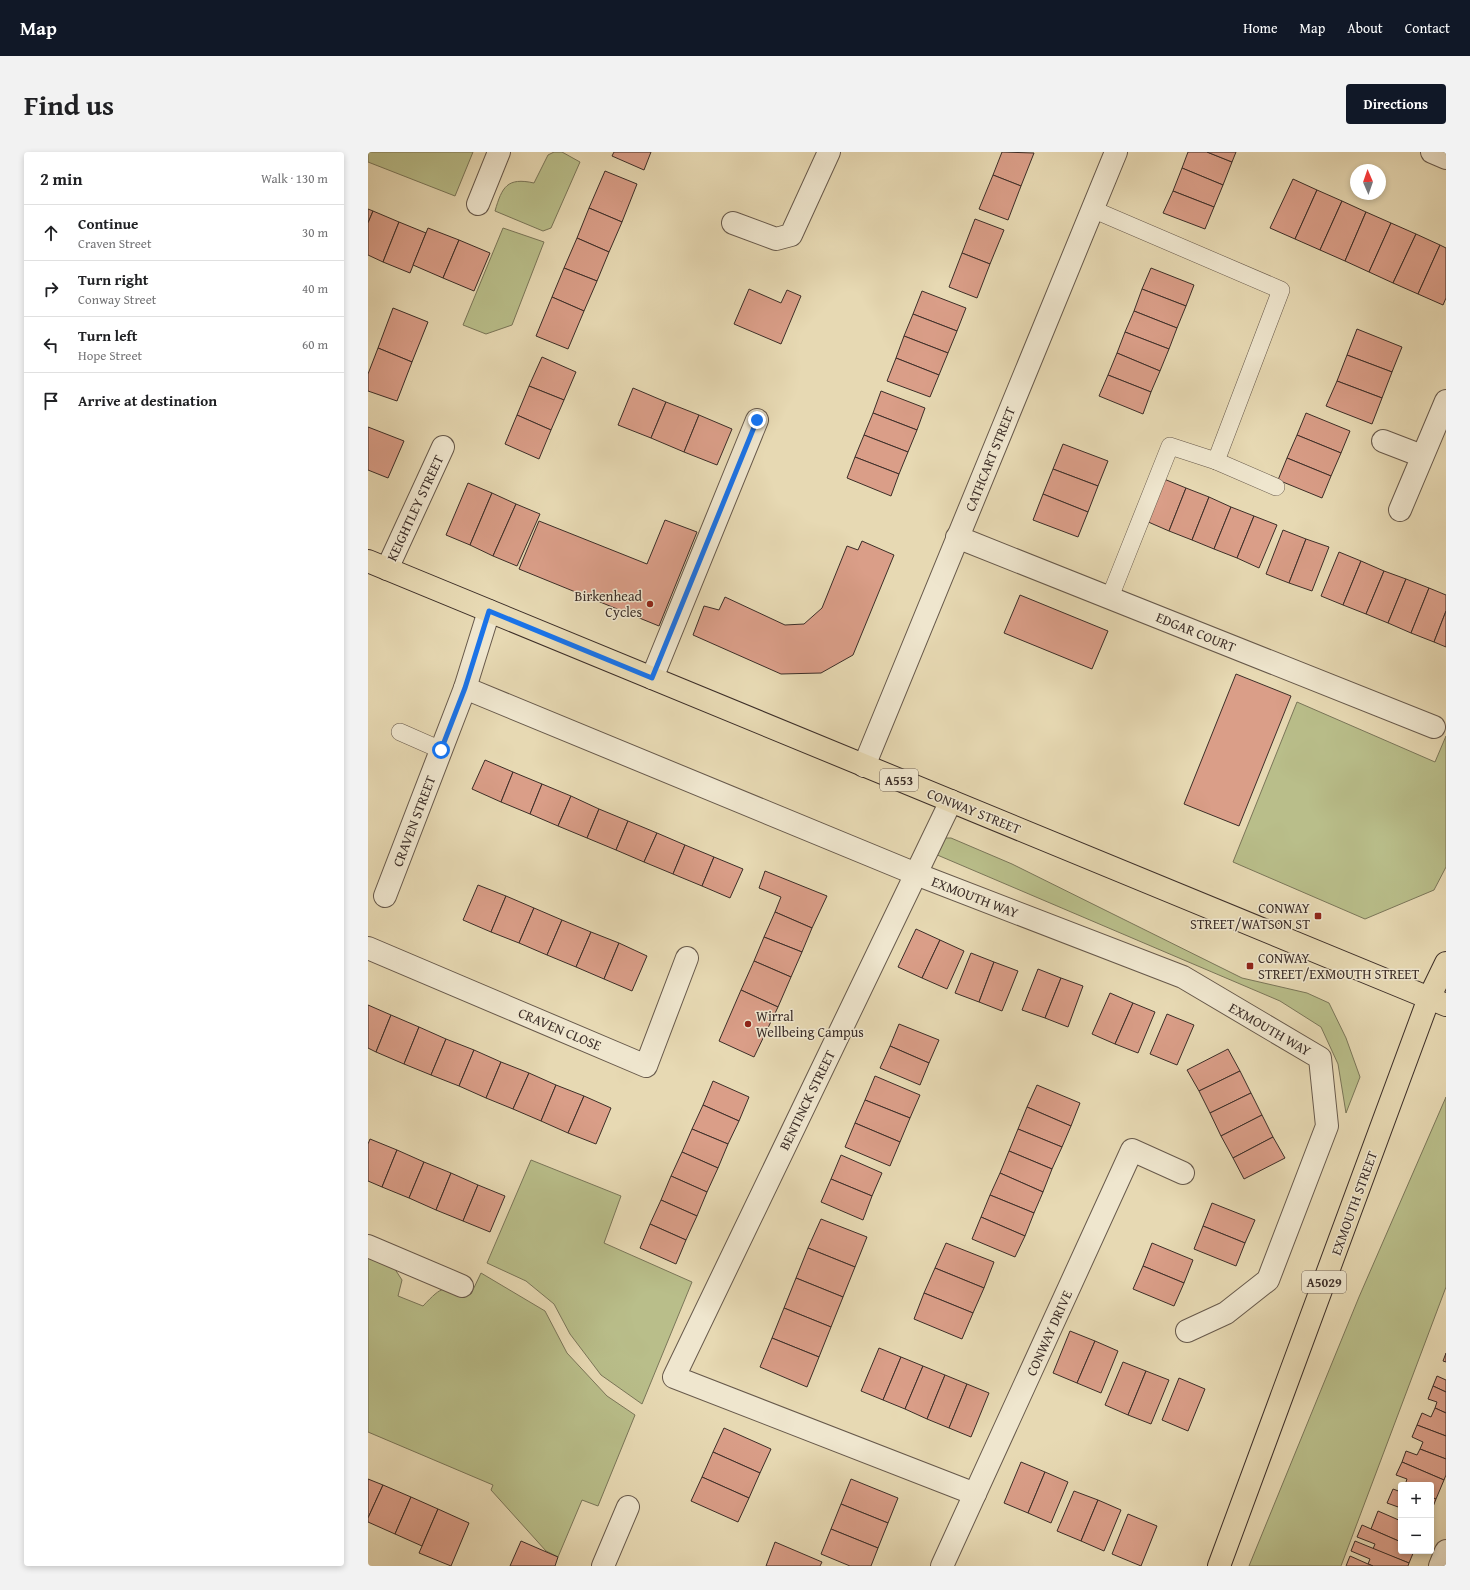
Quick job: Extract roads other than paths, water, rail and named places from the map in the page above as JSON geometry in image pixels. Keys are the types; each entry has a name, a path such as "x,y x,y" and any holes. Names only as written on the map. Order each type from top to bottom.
{"main road":[{"name":"CONWAY STREET","path":"377,565 1438,1002"},
{"name":"A5029","path":"1438,1002 1446,964"},
{"name":"EXMOUTH STREET","path":"1219,1566 1438,1002"}],"street":[{"path":"478,204 499,152"},
{"path":"733,223 776,240 792,235 828,152"},
{"name":"CATHCART STREET","path":"864,766 1116,152"},
{"path":"1432,152 1446,158"},
{"path":"1400,510 1446,401"},
{"path":"652,678 757,420"},
{"path":"1383,441 1422,456"},
{"name":"KEIGHTLEY STREET","path":"377,565 443,448"},
{"name":"EDGAR COURT","path":"957,537 1434,727"},
{"name":"CRAVEN STREET","path":"385,896 465,688 489,611"},
{"path":"465,688 916,874"},
{"name":"BENTINCK STREET","path":"950,801 674,1377 975,1494"},
{"name":"EXMOUTH WAY","path":"916,874 1183,977 1320,1058 1326,1126 1268,1280 1226,1313 1187,1330"},
{"name":"CRAVEN CLOSE","path":"368,948 646,1066 686,958"},
{"name":"CONWAY DRIVE","path":"942,1566 1132,1150 1183,1173"},
{"path":"368,1246 462,1286"},
{"path":"603,1566 628,1507"},
{"path":"1440,1566 1446,1551"}],"lane":[{"path":"1092,209 1281,290 1216,461"},
{"path":"1110,598 1170,446 1216,461 1276,487"},
{"path":"400,732 441,750"}],"place":[{"name":"Birkenhead Cycles","path":"650,604"},
{"name":"CONWAY STREET/WATSON ST","path":"1318,916"},
{"name":"CONWAY STREET/EXMOUTH STREET","path":"1250,966"},
{"name":"Wirral Wellbeing Campus","path":"748,1024"}]}
